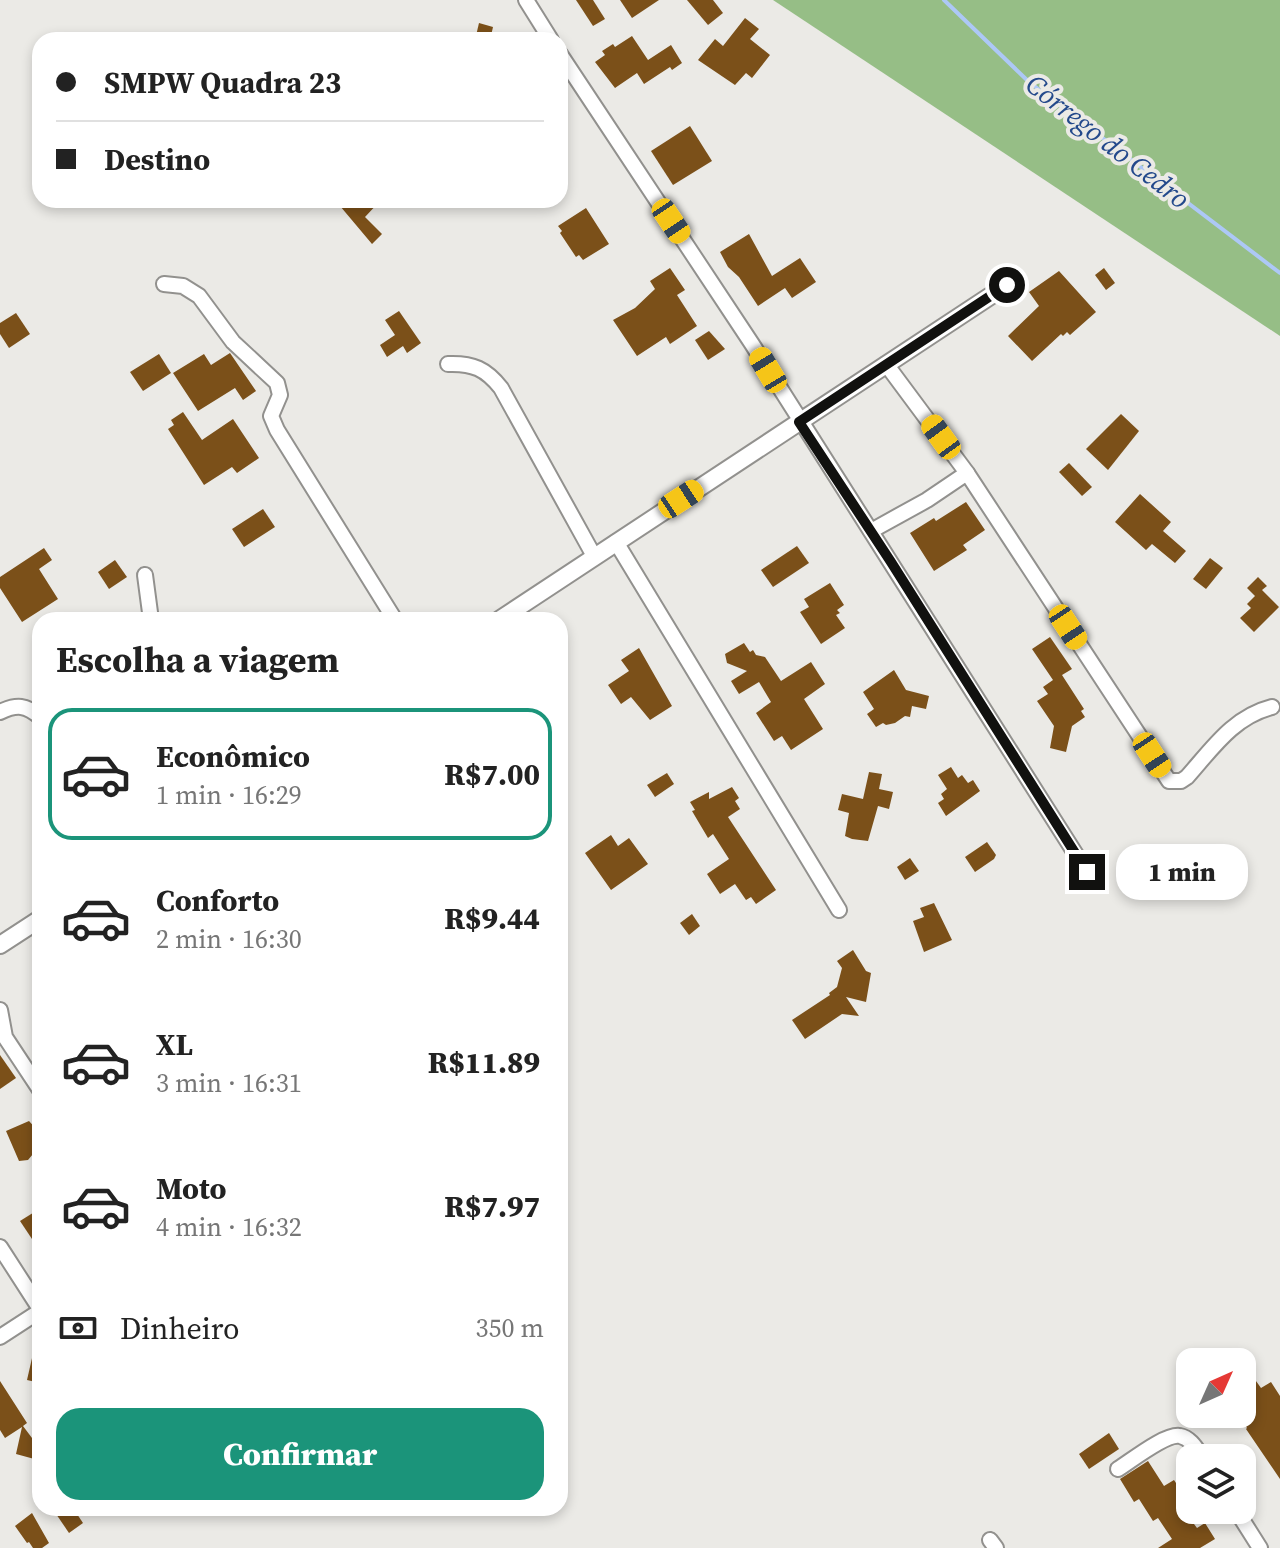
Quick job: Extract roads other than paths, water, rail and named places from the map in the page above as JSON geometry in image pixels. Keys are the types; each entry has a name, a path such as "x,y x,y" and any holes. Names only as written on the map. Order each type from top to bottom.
{"street":[{"path":"526,0 546,32"},
{"path":"568,66 744,332 1087,872"},
{"path":"164,284 183,286 199,296 233,342 277,383 280,395 271,416 277,430 390,612"},
{"path":"511,612 1007,285"},
{"path":"448,364 464,363 478,367 501,388 594,556"},
{"path":"886,364 967,473 1169,781 1181,781 1187,777 1242,719 1272,707"},
{"path":"871,531 927,500 967,473"},
{"path":"616,542 839,910"},
{"path":"145,575 150,612"},
{"path":"0,712 15,705 32,712"},
{"path":"0,945 32,924"},
{"path":"0,1010 5,1037 32,1078"},
{"path":"0,1247 32,1297"},
{"path":"0,1337 32,1315"},
{"path":"1118,1469 1167,1438 1178,1435 1192,1444"},
{"path":"1245,1524 1260,1548"}],"waterway":[{"name":"Córrego do Cedro","path":"944,0 1029,82 1280,273"}]}
